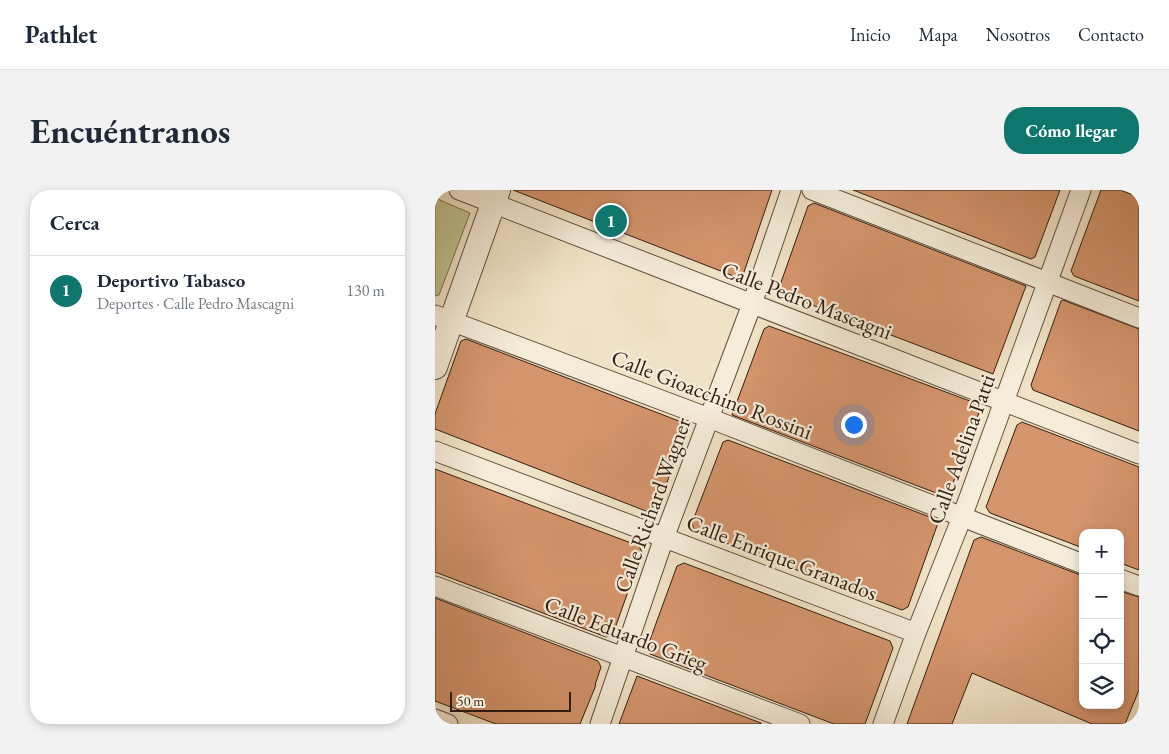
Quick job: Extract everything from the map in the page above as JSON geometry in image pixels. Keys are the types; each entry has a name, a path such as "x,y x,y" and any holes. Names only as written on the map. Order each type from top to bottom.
{"street":[{"name":"Calle Pedro Mascagni","path":"459,190 496,196 752,304 1139,454"},
{"name":"Calle Richard Wagner","path":"599,724 624,658 664,538 752,304 791,190"},
{"path":"812,190 1139,318"},
{"name":"Calle Adelina Patti","path":"883,724 916,633 962,517 1081,190"},
{"path":"435,366 443,318 496,196"},
{"name":"Calle Gioacchino Rossini","path":"443,318 709,418 1079,562"},
{"name":"Calle Enrique Granados","path":"435,451 916,633"},
{"path":"1124,580 1139,586"},
{"name":"Calle Eduardo Grieg","path":"435,586 800,724"},
{"path":"435,719 448,724"}],"green space":[{"path":"435,198 470,213 439,295 435,296"}],"building":[{"path":"513,190 772,190 743,275 736,277"},
{"path":"853,190 1060,190 1035,257 1031,259"},
{"path":"1101,190 1120,190 1139,197 1139,301 1074,276 1071,271"},
{"path":"814,203 1026,286 993,374 781,293 779,288 808,206"},
{"path":"1063,300 1139,329 1139,431 1033,390 1031,385 1061,301"},
{"path":"769,326 978,404 980,410 949,494 944,496 732,415 764,329"},
{"path":"466,339 684,423 686,428 657,511 651,513 435,429 435,414 461,341"},
{"path":"1022,422 1139,467 1139,570 1124,564 1124,529 1079,529 1079,546 990,513 986,507 1017,425"},
{"path":"728,440 935,519 938,523 908,607 902,610 694,531 692,523 723,442"},
{"path":"435,469 639,546 642,552 613,634 606,637 435,572"},
{"path":"981,537 1079,574 1079,709 1124,709 1124,592 1139,597 1139,690 1125,724 1092,724 972,673 952,724 907,724 974,540"},
{"path":"684,563 890,641 893,648 865,724 834,724 650,654 647,648 677,566"},
{"path":"435,598 598,661 601,667 596,685 580,724 496,724 435,701"},
{"path":"637,676 761,723 761,724 619,724"}],"place":[{"name":"Deportivo Tabasco","path":"611,221"}]}
